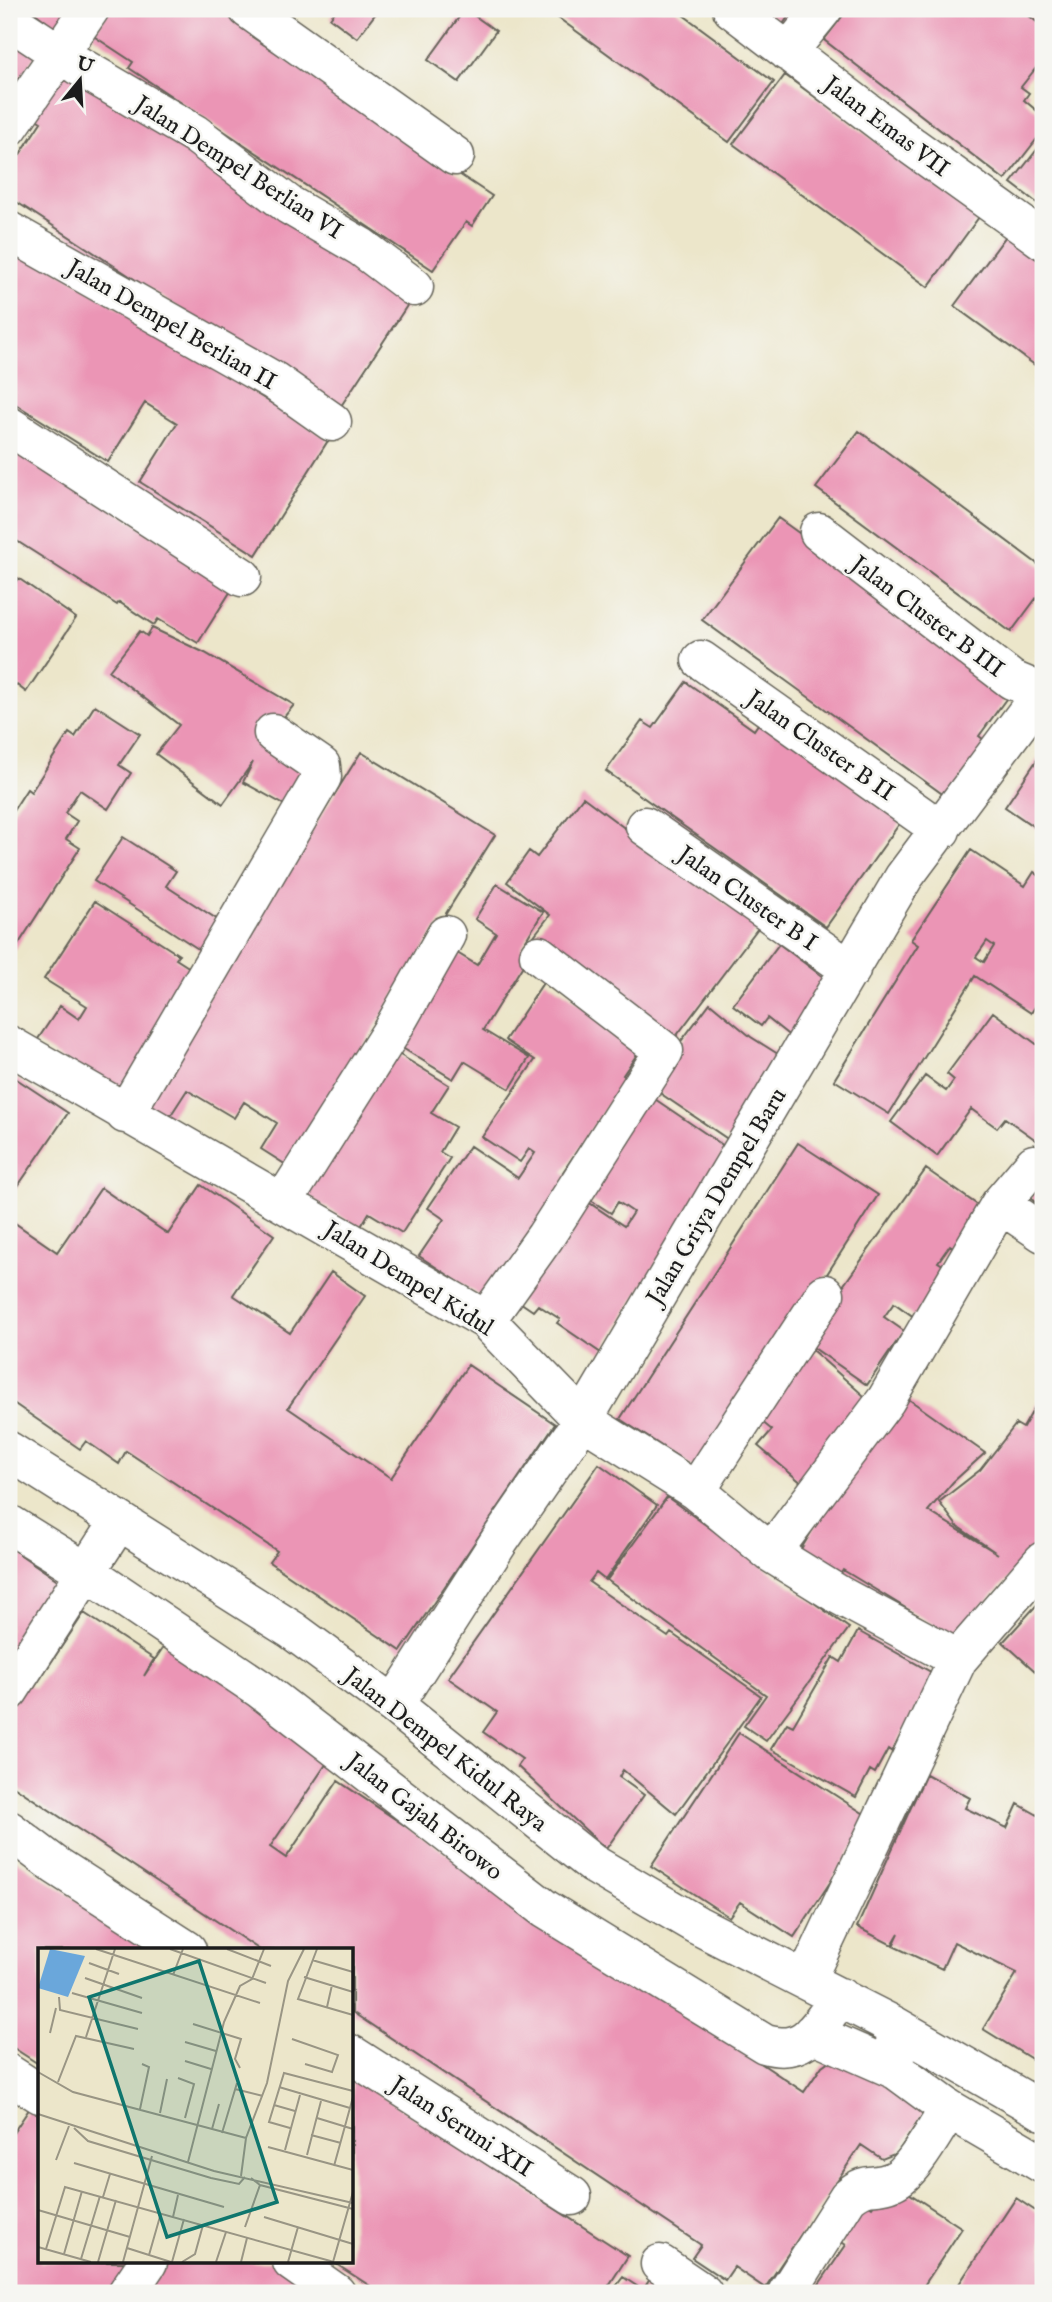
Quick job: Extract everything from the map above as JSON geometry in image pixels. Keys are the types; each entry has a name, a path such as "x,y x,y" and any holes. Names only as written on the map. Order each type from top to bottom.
{"street":[{"path":"9,127 90,9"},
{"path":"248,9 455,156"},
{"name":"Jalan Emas VII","path":"732,9 1043,240"},
{"path":"789,52 823,9"},
{"name":"Jalan Dempel Berlian VI","path":"9,20 59,54 195,134 289,205 361,247 414,287"},
{"name":"Jalan Dempel Berlian II","path":"9,231 274,381 332,422"},
{"path":"9,426 242,577"},
{"name":"Jalan Cluster B III","path":"819,532 1012,680 1043,692"},
{"name":"Jalan Cluster B II","path":"701,660 941,830"},
{"name":"Jalan Griya Dempel Baru","path":"394,1705 500,1540 583,1420 904,877 1043,692"},
{"path":"125,1114 323,777 321,766 273,733"},
{"name":"Jalan Cluster B I","path":"645,826 851,970"},
{"path":"284,1201 391,1032 446,935"},
{"path":"486,1320 545,1237 664,1051 539,956"},
{"name":"Jalan Dempel Kidul","path":"9,1045 125,1114 284,1201 486,1320 583,1420 696,1490 771,1553 839,1595 958,1658"},
{"path":"771,1553 886,1400 1000,1204 1034,1164"},
{"path":"1000,1204 1043,1233"},
{"path":"696,1490 825,1294"},
{"name":"Jalan Dempel Kidul Raya","path":"9,1451 292,1630 394,1705 593,1864 697,1925 895,2026"},
{"path":"9,1691 88,1573 119,1521"},
{"name":"Jalan Gajah Birowo","path":"9,1524 88,1573 260,1689 545,1909 765,2044 785,2050 804,2041 840,1997"},
{"path":"806,1980 958,1658 1043,1561"},
{"path":"9,1830 55,1865 184,1948"},
{"path":"895,2026 896,2070"},
{"path":"895,2026 1043,2111"},
{"path":"812,2033 896,2070 949,2109 1043,2164"},
{"name":"Jalan Seruni XII","path":"354,2056 572,2196"},
{"path":"787,2293 848,2197 862,2185 891,2182 905,2174 949,2109"},
{"path":"127,2293 147,2264"},
{"path":"295,2264 336,2293"},
{"path":"660,2264 703,2293"}],"building":[{"path":"30,9 74,9 57,30"},
{"path":"110,9 218,9 254,32 251,36 492,196 472,226 466,222 433,270 129,68 133,62 92,35"},
{"path":"337,9 379,9 357,38 330,18"},
{"path":"465,9 496,31 459,82 428,60"},
{"path":"546,9 675,9 774,82 729,142"},
{"path":"762,9 794,9 783,24"},
{"path":"848,9 1025,9 1023,11 1043,27 1043,59 1021,87 1029,93 1024,100 1043,116 1043,131 1005,180 824,40"},
{"path":"9,33 37,53 9,94"},
{"path":"65,70 412,298 341,406 244,351 9,197 9,171 41,122 33,117"},
{"path":"785,75 979,217 928,287 733,144"},
{"path":"1043,142 1043,194 1037,203 1011,183"},
{"path":"1006,236 1043,264 1043,371 954,306"},
{"path":"13,242 329,439 256,555 140,482 177,423 145,403 108,462 9,400 9,250"},
{"path":"859,431 1043,568 1043,589 1011,632 816,488"},
{"path":"9,443 234,586 198,643 158,619 154,625 119,602 117,605 9,536"},
{"path":"778,518 1014,688 979,736 988,743 948,798 702,620"},
{"path":"18,578 76,618 26,692 9,679 9,592"},
{"path":"152,628 205,653 294,705 274,729 318,775 297,812 243,782 253,762 223,804 156,754 179,725 109,671 140,631 147,636"},
{"path":"686,682 754,730 763,717 905,816 826,927 606,771 642,721 653,728"},
{"path":"95,705 140,734 119,765 131,773 108,809 80,790 65,813 77,821 66,839 80,848 9,959 9,817 27,789 31,792 69,733 75,737"},
{"path":"1043,751 1043,833 1005,807"},
{"path":"361,752 495,835 288,1166 261,1149 277,1123 244,1102 234,1118 187,1090 167,1121 145,1108 167,1062"},
{"path":"583,797 758,928 668,1047 635,1013 533,937 550,915 507,882 529,851 537,857"},
{"path":"123,837 176,871 166,886 229,927 209,956 94,881"},
{"path":"971,850 1025,886 1034,872 1041,877 1043,874 1043,995 1031,1013 975,976 889,1114 834,1080 918,945 911,940","holes":["987,941 994,946 984,962 976,957"]},
{"path":"497,884 543,912 521,948 530,954 483,1030 529,1058 510,1089 464,1061 453,1079 391,1041 449,948 477,965 496,933 475,919"},
{"path":"95,901 179,955 176,959 204,977 124,1099 36,1042 60,1006 79,1019 87,1006 44,979"},
{"path":"779,944 831,983 791,1037 767,1018 761,1026 733,1005"},
{"path":"545,980 644,1044 623,1075 626,1077 563,1172 573,1178 489,1302 419,1256 444,1219 428,1208 470,1146 518,1178 535,1153 529,1149 520,1162 482,1137 535,1060 505,1040"},
{"path":"710,1003 751,1037 789,1061 735,1144 648,1085"},
{"path":"993,1012 1043,1049 1043,1145 1005,1118 997,1128 971,1109 937,1156 891,1122 925,1076 946,1091 954,1080 947,1074"},
{"path":"387,1047 449,1085 431,1113 455,1127 440,1152 450,1158 402,1233 369,1213 360,1228 298,1190"},
{"path":"9,1074 68,1113 9,1199"},
{"path":"643,1091 727,1148 601,1353 557,1323 560,1319 538,1305 533,1311 511,1296 579,1196 624,1226 633,1212 618,1202 611,1213 578,1192"},
{"path":"798,1143 878,1195 700,1471 620,1419"},
{"path":"926,1169 979,1206 969,1218 979,1226 961,1252 950,1245 938,1262 949,1269 914,1317 894,1303 884,1317 904,1331 867,1385 804,1341"},
{"path":"1043,1180 1043,1208 1030,1198"},
{"path":"201,1185 274,1235 233,1295 290,1333 331,1272 365,1296 288,1408 391,1478 468,1365 555,1424 401,1651 269,1562 277,1551 126,1451 119,1464 86,1441 80,1449 9,1400 9,1219 57,1252 101,1188 168,1234"},
{"path":"812,1350 872,1403 803,1484 758,1446 772,1430 755,1416"},
{"path":"907,1398 985,1453 953,1482 928,1511 998,1554 957,1526 939,1502 980,1470 1016,1424 1023,1428 1037,1403 1041,1406 1043,1402 1043,1535 1020,1567 952,1636 843,1570 838,1578 798,1554 849,1469"},
{"path":"599,1464 657,1505 605,1580 596,1573 589,1582 668,1637 671,1633 761,1696 676,1814 623,1770 619,1777 644,1795 606,1849 517,1766 522,1759 483,1732 497,1712 448,1678"},
{"path":"667,1497 849,1628 766,1741 744,1726 766,1695 607,1580"},
{"path":"9,1547 59,1581 9,1657"},
{"path":"1043,1598 1043,1662 1035,1671 1003,1642"},
{"path":"84,1613 154,1659 144,1676 168,1640 335,1751 270,1847 286,1858 338,1781 804,2092 822,2066 840,2053 926,2110 897,2153 882,2159 861,2145 765,2288 734,2267 725,2280 692,2258 701,2245 354,2013 354,1948 257,1948 9,1783 9,1707 25,1683 34,1688"},
{"path":"858,1631 936,1675 892,1752 888,1749 875,1773 870,1770 856,1797 771,1749 787,1723 793,1726 833,1657 841,1662"},
{"path":"739,1733 872,1819 794,1937 740,1902 729,1917 651,1866"},
{"path":"926,1774 970,1798 965,1808 1007,1828 1018,1804 1043,1818 1043,2066 983,2029 1017,1973 954,1942 942,1969 893,1946 899,1933 892,1945 857,1927"},
{"path":"9,1855 150,1948 38,1948 38,2064 9,2045"},
{"path":"354,2078 628,2256 604,2293 381,2293 336,2264 354,2264"},
{"path":"38,2096 38,2264 134,2264 114,2293 9,2293 9,2139"},
{"path":"884,2190 904,2190 962,2228 919,2293 813,2293 846,2245 840,2241 866,2203 872,2207"},
{"path":"1016,2198 1043,2216 1043,2293 953,2293"},
{"path":"165,2264 282,2264 329,2293 146,2293"},
{"path":"623,2277 643,2290 650,2279 671,2293 611,2293"}]}
